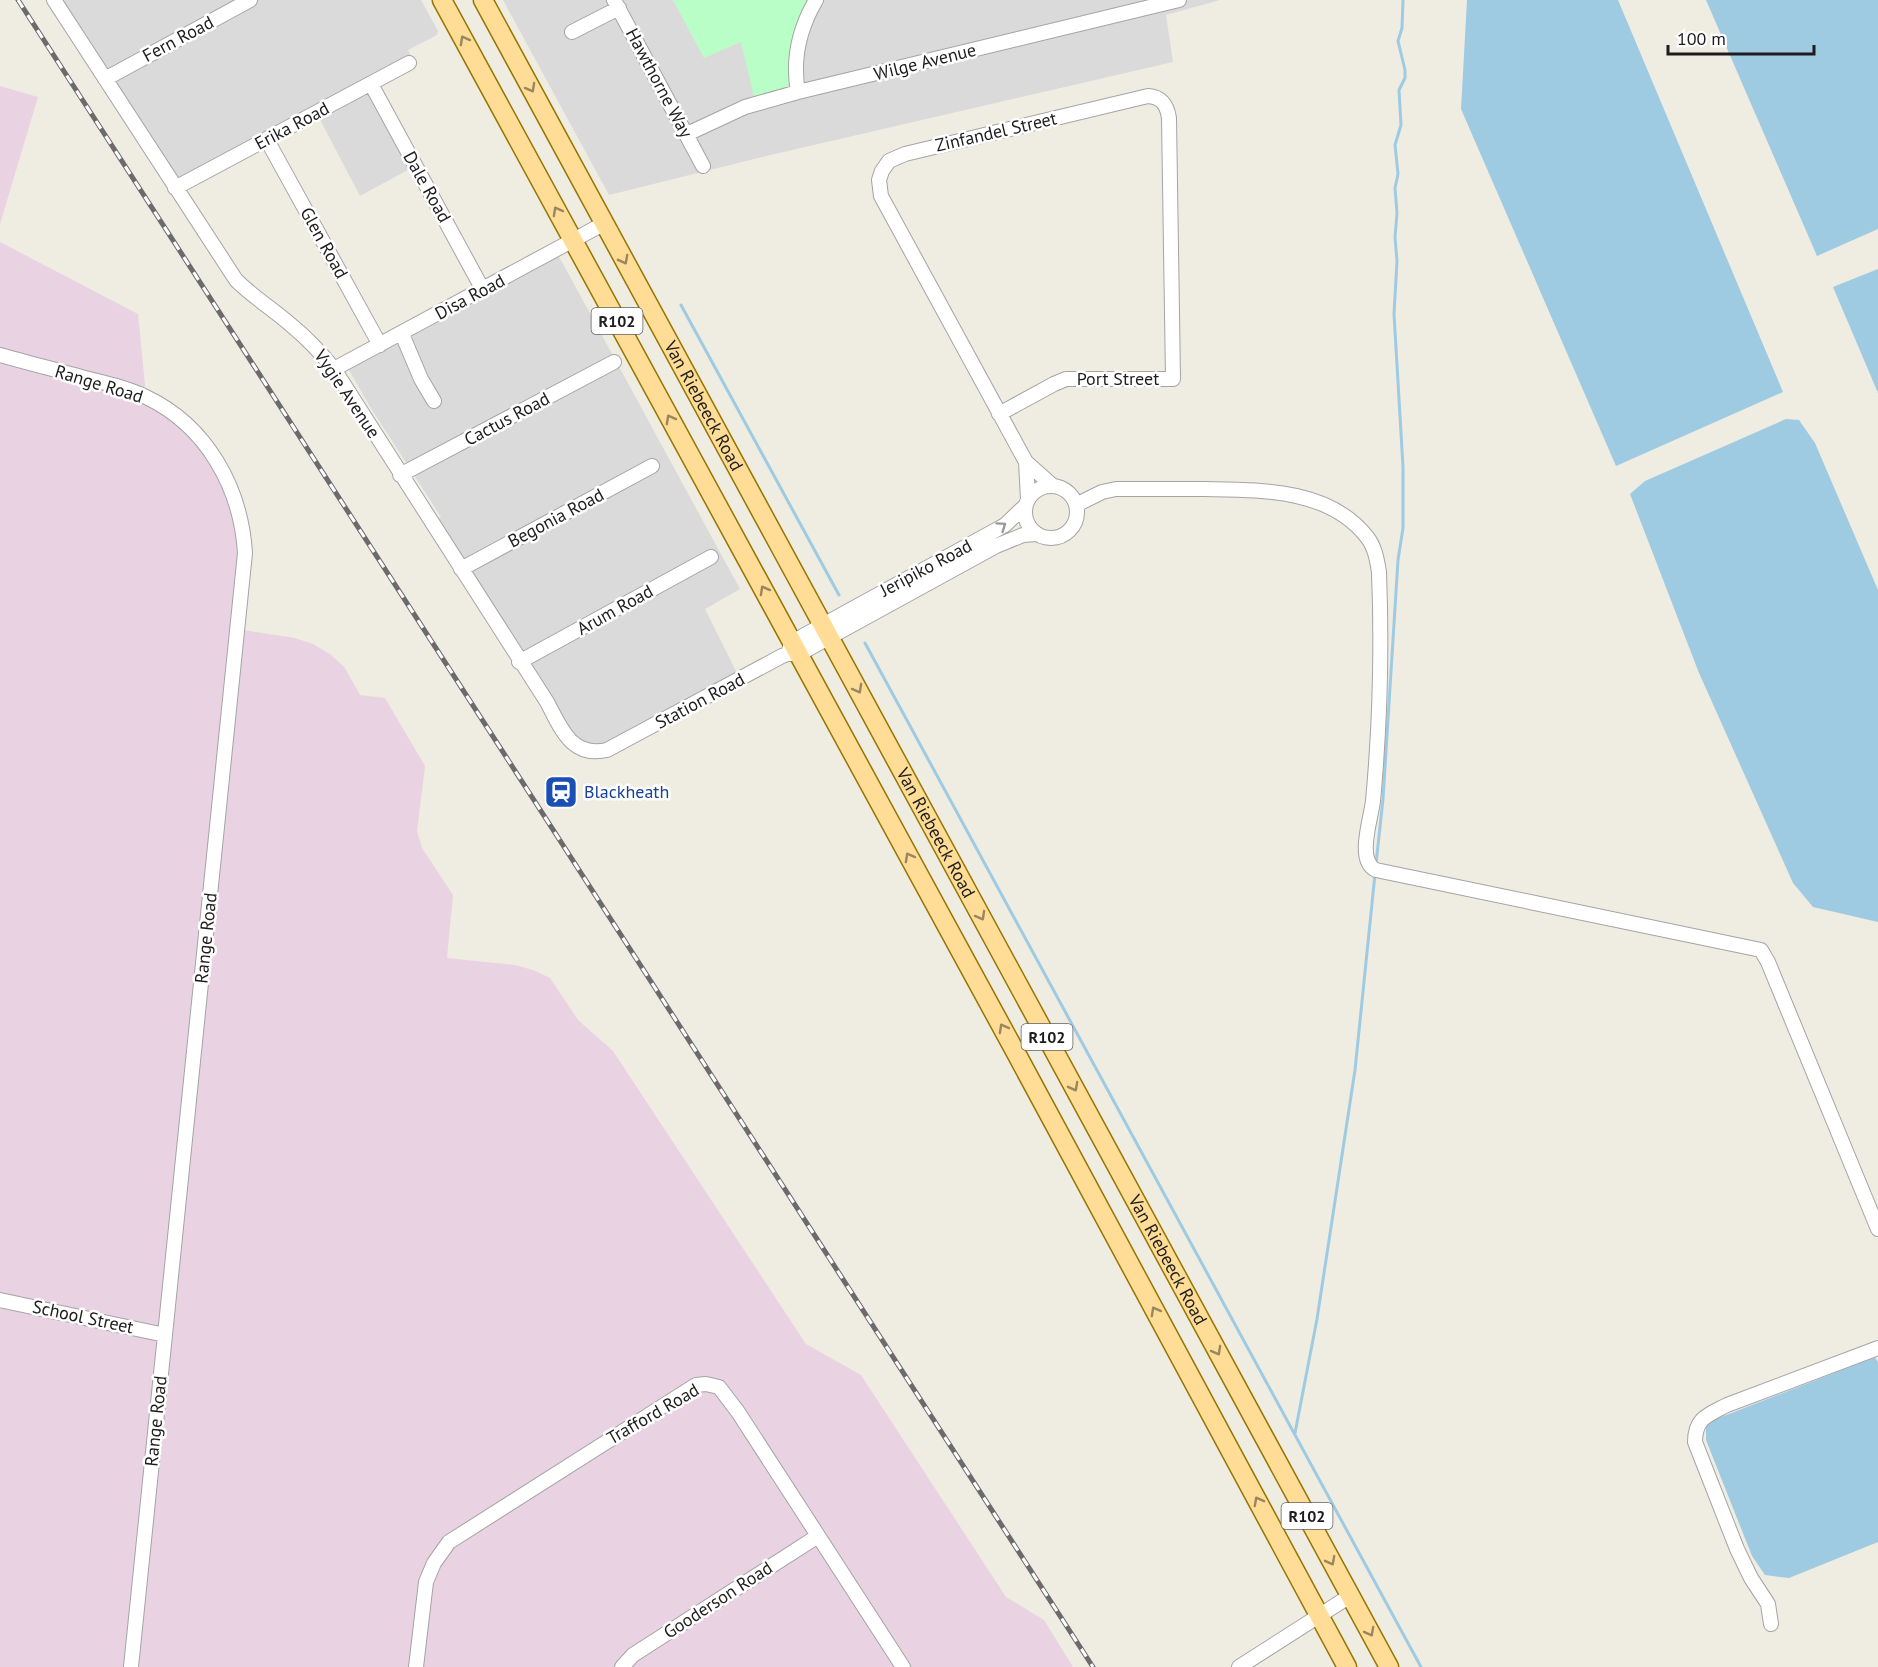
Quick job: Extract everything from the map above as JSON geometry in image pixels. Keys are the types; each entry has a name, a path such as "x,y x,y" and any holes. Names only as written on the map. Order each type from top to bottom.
{"main road":[{"name":"Van Riebeeck Road","path":"442,0 793,650 1221,1431 1347,1667"},
{"name":"Van Riebeeck Road","path":"483,0 1389,1667"}],"street":[{"name":"Vygie Avenue","path":"54,0 236,280 252,296 290,323 314,345 334,369 572,742 582,749 594,752 613,747"},
{"name":"Fern Road","path":"105,79 250,0"},
{"path":"798,92 795,68 799,40 816,0"},
{"name":"Wilge Avenue","path":"687,134 745,107 798,92 1172,1"},
{"path":"572,32 617,4"},
{"name":"Hawthorne Way","path":"617,4 703,166"},
{"name":"Erika Road","path":"175,188 409,63"},
{"name":"Dale Road","path":"371,84 483,290"},
{"name":"Zinfandel Street","path":"1053,486 1026,462 880,196 879,180 889,161 905,154 1148,96 1160,99 1167,108 1169,118 1173,379"},
{"name":"Glen Road","path":"267,140 380,345"},
{"name":"Disa Road","path":"334,369 605,223"},
{"path":"402,334 421,379 434,401"},
{"name":"Range Road","path":"0,355 118,386 146,397 174,414 197,434 216,459 232,491 242,525 245,553 130,1667"},
{"name":"Cactus Road","path":"400,475 614,362"},
{"name":"Port Street","path":"999,414 1066,379 1173,379"},
{"name":"Zinfandel Street","path":"1026,462 1026,502"},
{"name":"Begonia Road","path":"461,569 652,466"},
{"path":"1053,486 1068,492 1076,505 1076,519 1065,534 1053,538 1037,534 1026,522 1024,514 1026,502 1038,488 1053,486"},
{"path":"1076,505 1102,492 1116,489 1274,491 1320,503 1354,524 1368,538 1376,556 1380,594 1379,715 1372,803 1365,850 1369,864 1372,868 1761,950 1768,962 1878,1229"},
{"name":"Jeripiko Road","path":"826,632 1005,525 1026,502"},
{"name":"Jeripiko Road","path":"826,632 996,546 1016,537 1037,534"},
{"name":"Arum Road","path":"519,662 711,557"},
{"name":"Station Road","path":"613,747 826,632"},
{"name":"School Street","path":"0,1300 165,1335"},
{"path":"1771,1624 1768,1604 1751,1578 1737,1549 1695,1442 1697,1425 1703,1418 1727,1405 1878,1348"},
{"name":"Trafford Road","path":"416,1667 426,1582 434,1563 449,1542 696,1385 706,1384 719,1387 738,1412 903,1667"},
{"name":"Gooderson Road","path":"622,1667 633,1655 818,1536"},
{"path":"1239,1667 1350,1596"}],"shaded area":[{"path":"54,0 421,0 438,31 437,35 408,50 414,62 371,85 415,166 360,196 316,112 175,186"},
{"path":"503,0 1220,0 1166,15 1173,62 758,158 609,195"},
{"path":"0,86 38,97 0,224"},
{"path":"0,242 138,314 146,395 172,411 235,493 243,630 295,638 313,644 330,654 345,668 360,695 385,698 425,766 417,831 422,848 453,895 447,958 515,965 550,978 578,1020 613,1051 806,1344 861,1375 1006,1597 1044,1620 1073,1667 0,1667"},
{"path":"556,251 740,589 705,609 740,679 613,746 582,748 432,522 441,517 346,365"}],"green space":[{"path":"673,0 812,0 790,81 785,90 755,101 741,42 704,58"}],"water":[{"path":"1467,0 1618,0 1783,392 1616,466 1461,109"},
{"path":"1706,0 1878,0 1878,229 1817,256"},
{"path":"1878,269 1878,393 1833,287"},
{"path":"1786,419 1799,420 1815,443 1878,590 1878,922 1813,907 1793,883 1699,673 1630,494 1645,481"},
{"path":"1875,1357 1878,1362 1878,1542 1789,1578 1765,1575 1752,1556 1706,1440 1706,1423"}],"waterway":[{"path":"1376,864 1383,799 1398,560 1403,528 1403,467 1394,314 1397,261 1395,188 1398,174 1395,145 1401,125 1399,90 1405,78 1398,41 1402,28 1403,0"},
{"path":"681,305 839,595"},
{"path":"865,643 1421,1667"},
{"path":"1295,1433 1317,1319 1355,1070 1375,874"}],"railway":[{"path":"18,0 1093,1667"}],"place":[{"name":"Blackheath","path":"561,792"}]}
